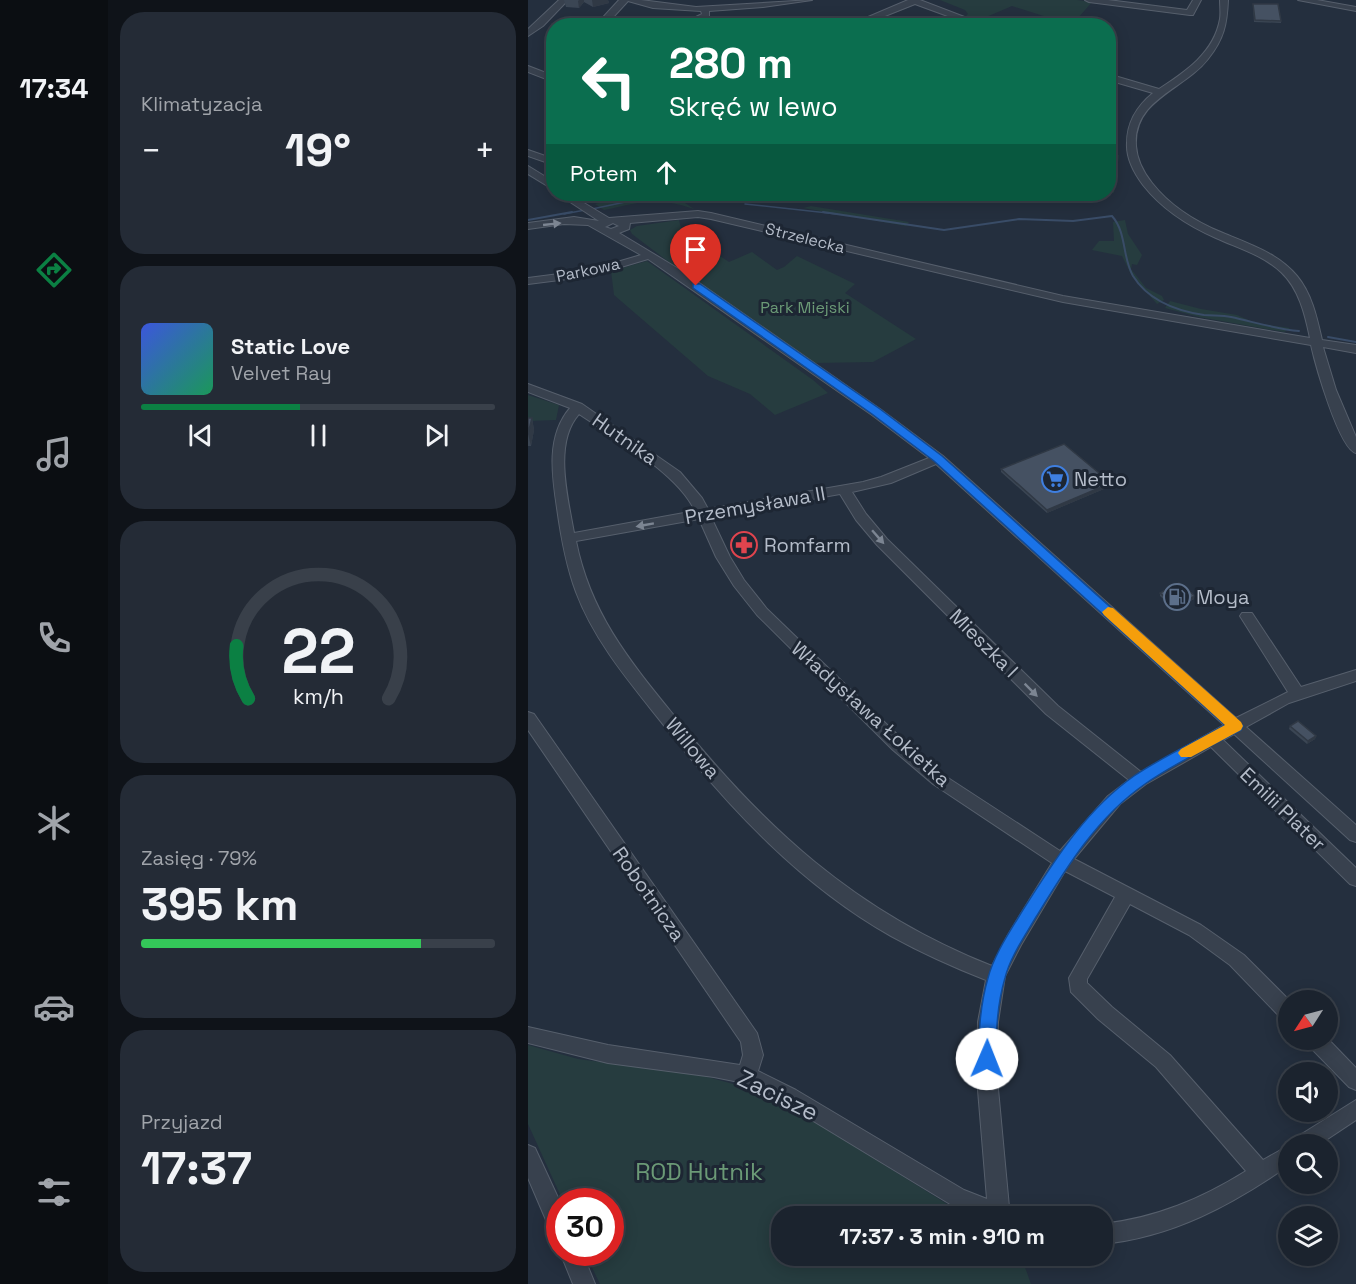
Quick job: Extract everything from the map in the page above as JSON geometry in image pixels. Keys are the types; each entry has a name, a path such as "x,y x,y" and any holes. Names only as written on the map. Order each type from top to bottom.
{"street":[{"path":"609,18 617,4 624,0"},
{"path":"631,0 667,8 705,9 743,3 808,0"},
{"path":"870,18 913,0 962,18"},
{"path":"1089,0 1190,13 1197,0"},
{"path":"1224,0 1224,21 1208,53 1191,72 1159,92 1143,108 1134,123 1131,144 1134,162 1144,179 1161,198 1184,217 1204,229 1260,253 1286,271 1301,292 1318,342 1322,366 1333,402 1356,449"},
{"path":"1302,0 1356,9"},
{"path":"528,33 561,2"},
{"path":"699,18 706,15 705,9"},
{"path":"528,69 546,76"},
{"path":"1116,79 1159,92"},
{"path":"528,153 546,160"},
{"path":"529,168 546,164"},
{"path":"529,168 546,181"},
{"path":"573,201 603,224"},
{"path":"528,226 577,221 588,218 591,213"},
{"name":"Strzelecka","path":"623,226 698,214 711,216 1063,299 1356,349"},
{"path":"577,221 623,226 678,273"},
{"path":"603,224 600,230 611,233 678,273 868,406 938,459 1356,835"},
{"path":"611,233 623,226"},
{"name":"Parkowa","path":"528,281 591,273 648,256"},
{"name":"Hutnika","path":"528,388 578,407 675,475 686,486 703,514"},
{"name":"Willowa","path":"578,407 565,422 560,443 560,485 568,538 588,605 635,678 687,746 751,815 844,898 930,950 996,976"},
{"name":"Przemysława II","path":"568,538 844,490 886,480 938,459"},
{"name":"Mieszka I","path":"844,490 861,518 882,543 1052,710 1140,780"},
{"name":"Władysława Łokietka","path":"703,514 739,583 762,612 899,746 939,780 1062,861 1166,913 1216,944 1237,960 1278,1002"},
{"path":"1247,616 1297,693"},
{"path":"1001,1206 987,1078 988,1022 996,976 1014,940 1062,861 1088,828 1114,801 1140,780 1277,701 1356,675"},
{"name":"Robotnicza","path":"528,718 750,1040 753,1055 747,1075"},
{"name":"Emilii Plater","path":"1211,738 1356,879"},
{"path":"1127,893 1078,978 1078,986 1097,1006 1163,1061 1261,1173"},
{"name":"Zacisze","path":"528,1035 608,1054 714,1068 747,1075 789,1096 957,1197 978,1206"},
{"path":"1326,1050 1356,1081"},
{"path":"1319,1134 1356,1109"},
{"path":"528,1155 546,1196"},
{"path":"1113,1233 1160,1225 1181,1217 1230,1193 1278,1162"},
{"path":"577,1266 584,1284"}],"green space":[{"path":"940,0 1077,0 1092,2 1078,18 1050,18 1012,6 984,18 968,18 965,17 968,14 965,10"},
{"path":"1116,154 1119,155 1116,178"},
{"path":"606,201 659,201 604,210 595,204"},
{"path":"659,201 682,201 694,209 681,205"},
{"path":"811,206 909,222 906,226 803,208"},
{"name":"Park Miejski","path":"679,220 681,228 703,226 696,240 729,262 752,252 777,270 797,256 855,284 845,293 916,339 873,362 815,363 682,272 632,234 630,230 637,226"},
{"path":"1125,220 1128,234 1142,255 1137,265 1132,264 1131,269 1146,288 1162,296 1164,300 1157,304 1131,274 1122,256 1092,250 1099,241 1114,241 1113,222"},
{"path":"647,261 828,393 775,415 750,394 708,376 614,295 611,271"},
{"path":"1170,301 1237,315 1255,323 1290,328 1284,332 1199,317 1165,308"},
{"path":"528,395 559,405 556,420 528,421"},
{"name":"ROD Hutnik","path":"528,1045 578,1059 700,1075 748,1088 793,1108 952,1206 771,1206 771,1266 1025,1266 1031,1284 600,1284 591,1266 624,1266 624,1188 557,1188 528,1124"}],"building":[{"path":"1253,4 1278,4 1281,21 1255,20"},
{"path":"528,418 532,418 528,434"},
{"name":"Netto","path":"1064,444 1111,483 1047,510 1001,469"},
{"name":"Moya","path":"1179,583 1195,596 1176,605 1160,593"},
{"path":"1298,721 1316,736 1308,741 1290,726"}],"waterway":[{"path":"592,209 630,201"},
{"path":"745,204 835,214"},
{"path":"564,214 585,210"},
{"path":"528,220 572,212"},
{"path":"823,212 835,214"},
{"path":"835,214 944,230 1019,219 1073,221 1112,216 1120,230 1133,276 1155,298 1194,313 1228,316 1299,331"},
{"path":"1328,337 1356,342"}],"slow traffic":[{"path":"1108,612 1235,726 1186,753"}],"place":[{"name":"Netto","path":"1055,479"},
{"name":"Romfarm","path":"744,545"},
{"name":"Moya","path":"1177,597"}],"route":[{"path":"696,286 910,436 1235,726 1140,780 1114,801 1088,828 1062,861 1014,940 996,976 988,1022 987,1059"}]}
